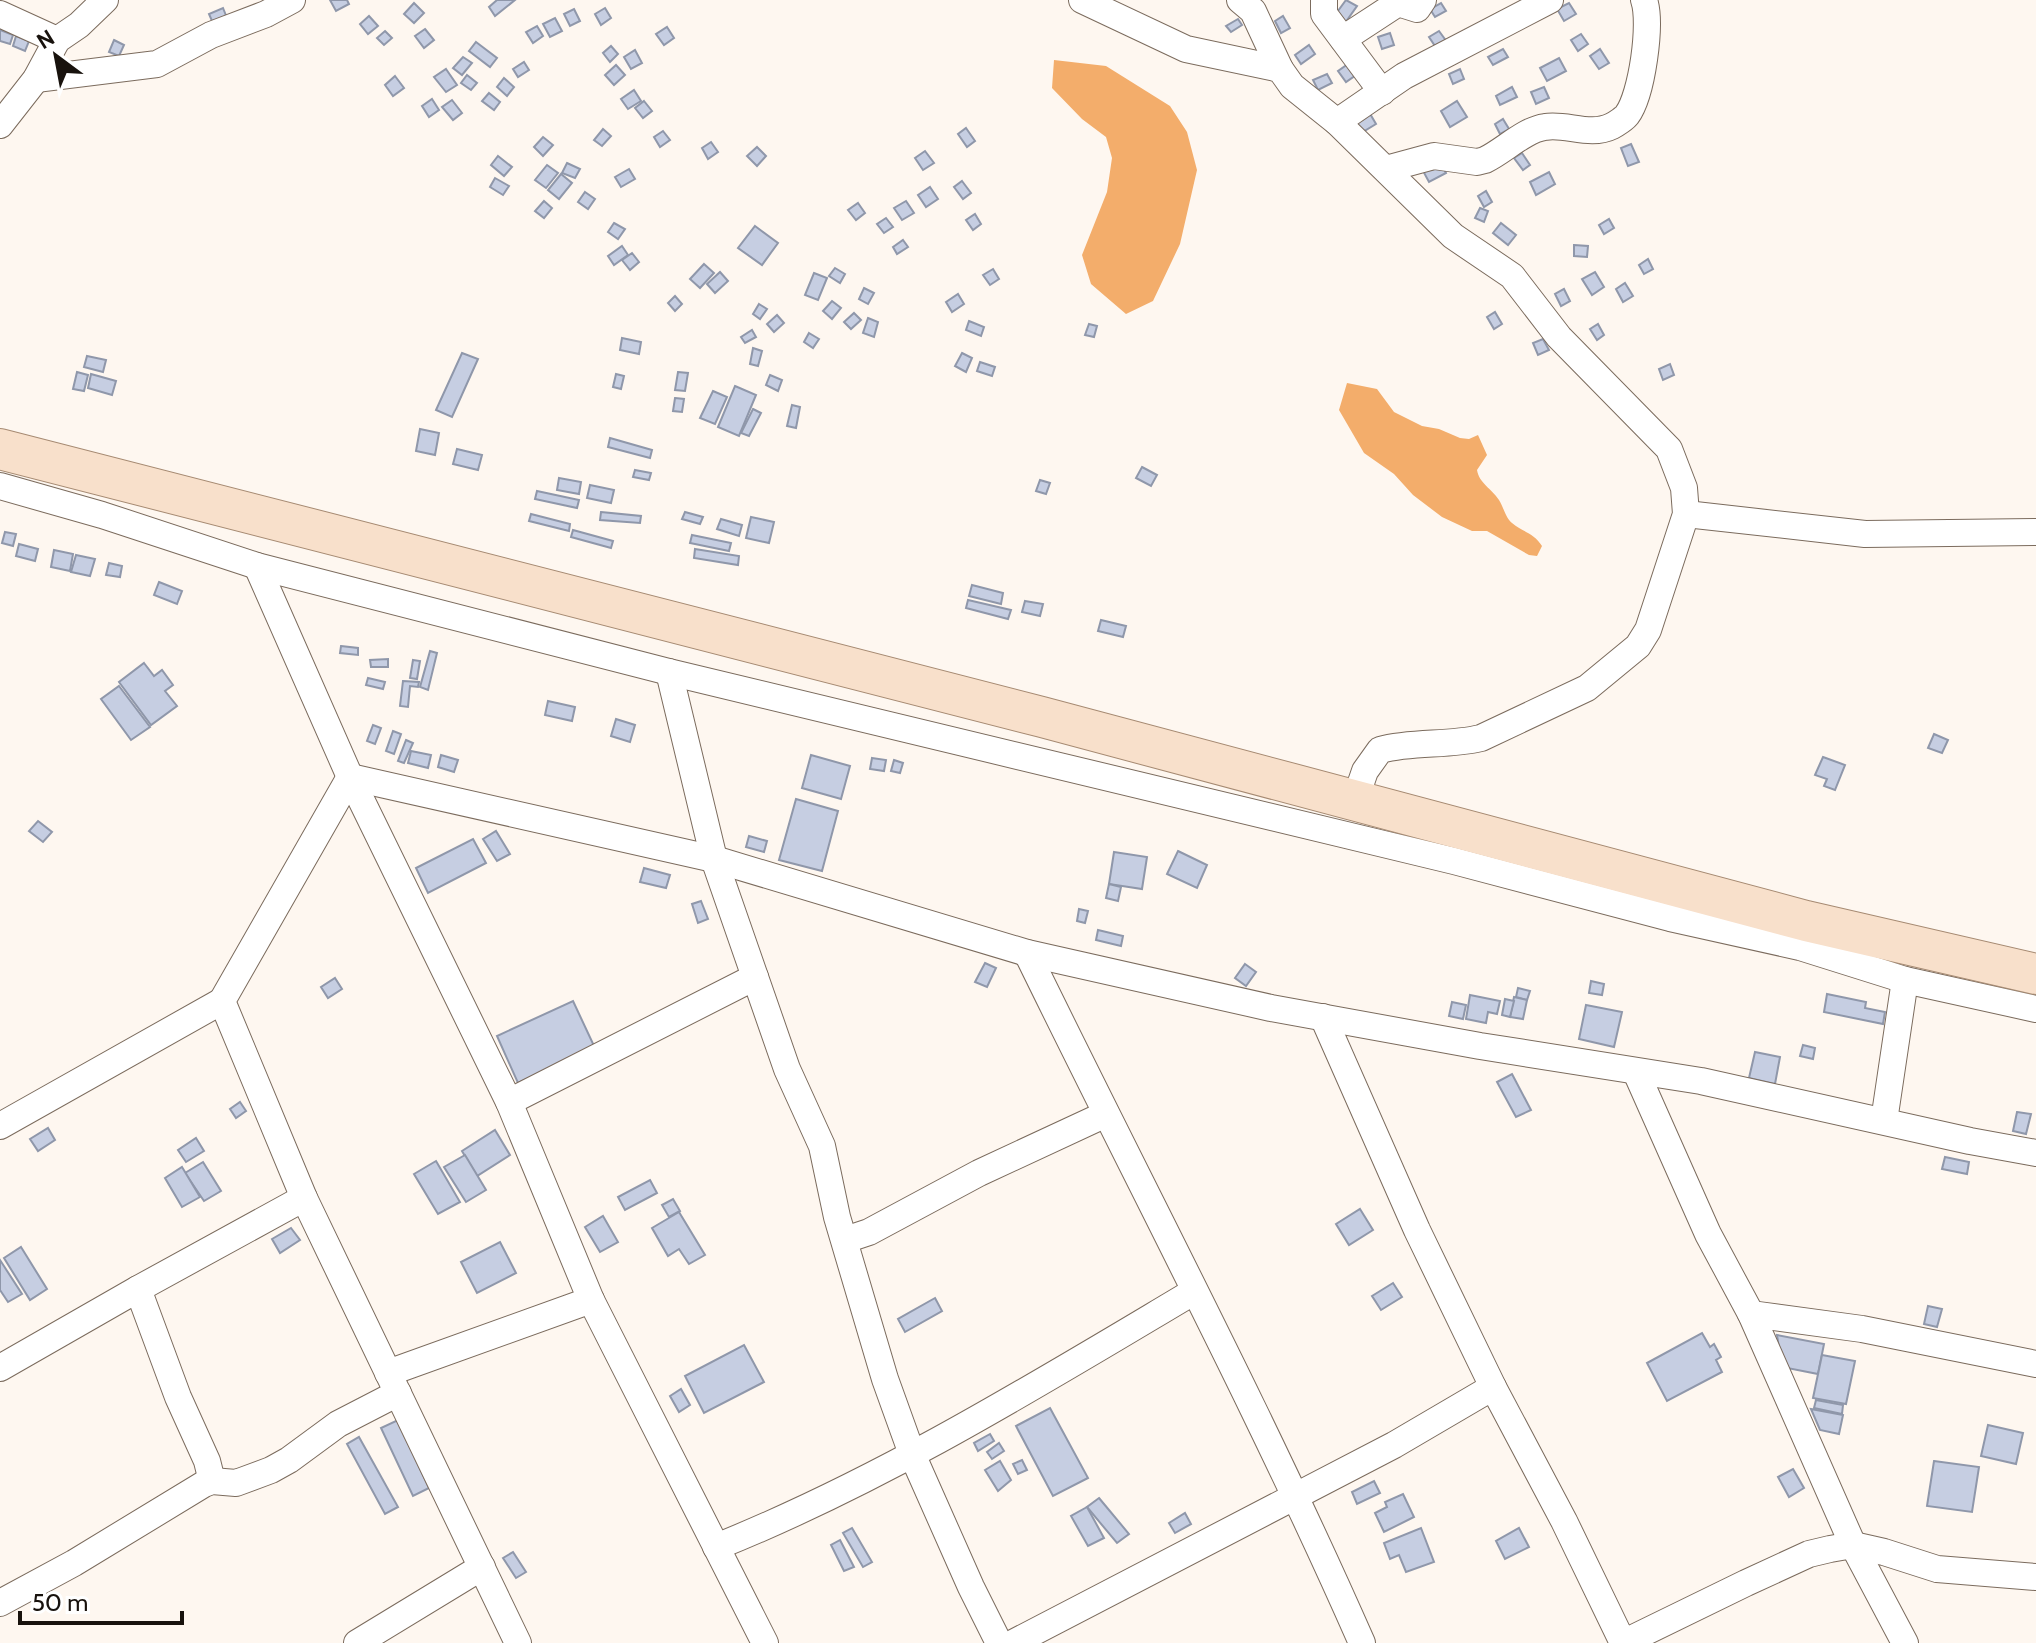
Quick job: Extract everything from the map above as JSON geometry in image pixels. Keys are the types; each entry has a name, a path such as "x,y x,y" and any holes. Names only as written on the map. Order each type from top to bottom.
{"main road":[{"path":"0,449 851,668 1806,921 2036,974"}],"street":[{"path":"0,125 36,79 57,40 79,25 105,0"},
{"path":"36,79 157,64 211,35 266,14 292,0"},
{"path":"1082,0 1186,49 1280,69"},
{"path":"1240,0 1253,11 1280,69 1292,86 1337,122 1453,236 1512,276 1559,337 1669,449 1684,488 1686,514 1648,630 1638,646 1607,675 1587,688 1481,738 1380,750 1370,761 1355,800"},
{"path":"1324,0 1324,14 1382,92"},
{"path":"1343,39 1398,3 1417,9 1423,0"},
{"path":"1337,122 1424,65 1550,0"},
{"path":"1386,169 1434,156 1477,162 1485,160 1546,126 1581,131 1611,127 1627,115 1637,87 1646,51 1647,10 1644,0"},
{"path":"0,14 57,40"},
{"path":"0,486 102,515 257,566 669,672 1454,861 1670,918 1800,947 1905,980 2036,1009"},
{"path":"1686,514 1865,534 2036,532"},
{"path":"257,566 350,777 509,1102 591,1300 765,1643"},
{"path":"669,672 714,859 787,1069 822,1146 837,1217 885,1379 912,1454 999,1643"},
{"path":"350,777 714,859 1027,953 1271,1008 1701,1081 2036,1153"},
{"path":"0,1126 222,1001 350,777"},
{"path":"1027,953 1193,1292 1238,1377 1362,1643"},
{"path":"509,1102 755,977"},
{"path":"1884,1121 1905,980"},
{"path":"222,1001 304,1198 518,1643"},
{"path":"1323,1017 1417,1230 1623,1643 1809,1554 1853,1545 1937,1569 2036,1577"},
{"path":"1636,1072 1695,1207 1751,1314 1853,1545 1905,1643"},
{"path":"845,1240 869,1232 979,1173 1106,1114"},
{"path":"0,1368 304,1198"},
{"path":"138,1289 178,1397 207,1461 212,1481"},
{"path":"716,1547 778,1523 912,1454 1193,1292"},
{"path":"0,1603 212,1481 236,1483 289,1460 393,1383 591,1300"},
{"path":"1751,1314 1862,1329 2036,1364"},
{"path":"1013,1643 1394,1445 1493,1387"},
{"path":"357,1643 482,1567"}],"shaded area":[{"path":"1054,60 1106,66 1170,106 1187,132 1197,170 1180,244 1153,301 1126,314 1091,284 1082,255 1107,192 1112,158 1106,137 1082,119 1052,88"},
{"path":"1347,383 1377,389 1394,412 1422,426 1460,438 1469,439 1478,435 1487,455 1477,470 1478,475 1499,500 1510,521 1532,535 1542,546 1537,556 1529,555 1487,531 1472,531 1442,517 1413,495 1394,474 1364,453 1339,410"}],"building":[{"path":"330,0 347,0 349,4 336,11"},
{"path":"497,0 515,0 495,16 489,7"},
{"path":"1346,0 1357,6 1345,23 1335,15"},
{"path":"414,3 424,13 414,23 404,14"},
{"path":"1441,3 1446,11 1435,17 1430,9"},
{"path":"1569,3 1576,14 1564,21 1557,9"},
{"path":"223,8 229,23 215,28 209,14"},
{"path":"605,8 611,18 601,25 595,14"},
{"path":"574,9 580,21 570,26 564,14"},
{"path":"369,16 378,26 368,34 360,24"},
{"path":"1283,16 1290,28 1281,33 1275,21"},
{"path":"555,18 562,31 550,37 543,24"},
{"path":"1238,19 1242,25 1231,32 1226,26"},
{"path":"537,26 543,36 533,43 526,32"},
{"path":"667,27 674,38 664,45 656,34"},
{"path":"425,29 434,40 424,48 415,36"},
{"path":"0,30 13,35 10,44 0,41"},
{"path":"385,31 392,38 384,45 377,38"},
{"path":"1439,31 1447,42 1437,49 1429,37"},
{"path":"1390,33 1394,45 1382,49 1378,37"},
{"path":"1581,34 1588,44 1578,51 1571,40"},
{"path":"16,36 29,41 25,51 13,46"},
{"path":"114,40 124,45 119,56 109,52"},
{"path":"476,42 497,58 490,67 469,51"},
{"path":"1309,45 1315,54 1301,64 1295,55"},
{"path":"611,46 618,54 610,62 603,53"},
{"path":"1503,49 1508,57 1493,65 1488,57"},
{"path":"1600,49 1609,63 1599,69 1590,56"},
{"path":"635,50 642,63 631,69 624,57"},
{"path":"463,57 472,63 462,75 453,68"},
{"path":"1559,58 1566,71 1547,81 1540,68"},
{"path":"524,62 529,70 518,77 513,69"},
{"path":"1351,62 1359,73 1346,82 1338,71"},
{"path":"616,65 625,75 614,85 605,75"},
{"path":"446,69 457,85 446,92 434,77"},
{"path":"1460,69 1464,79 1453,84 1449,74"},
{"path":"1327,74 1332,83 1318,90 1313,80"},
{"path":"467,75 477,83 471,90 461,83"},
{"path":"395,76 404,88 393,96 385,85"},
{"path":"504,78 514,87 507,96 497,87"},
{"path":"1512,87 1517,97 1500,105 1496,96"},
{"path":"1544,87 1549,98 1536,104 1531,92"},
{"path":"634,90 641,101 628,109 621,99"},
{"path":"489,93 500,102 494,110 482,101"},
{"path":"432,99 439,110 429,117 422,106"},
{"path":"452,100 462,113 453,120 442,107"},
{"path":"644,101 652,111 643,118 635,108"},
{"path":"1457,101 1467,117 1450,127 1441,111"},
{"path":"1369,112 1376,124 1361,133 1354,121"},
{"path":"1503,119 1509,129 1500,134 1495,124"},
{"path":"966,128 975,141 967,147 958,134"},
{"path":"603,129 611,136 602,146 594,140"},
{"path":"663,131 670,140 660,147 654,137"},
{"path":"543,137 553,145 543,156 534,147"},
{"path":"711,142 718,152 708,159 702,148"},
{"path":"1631,144 1639,162 1628,166 1621,148"},
{"path":"757,147 766,156 757,166 747,156"},
{"path":"925,151 934,163 923,170 915,158"},
{"path":"1522,153 1530,165 1523,170 1514,158"},
{"path":"498,156 512,167 504,176 491,165"},
{"path":"1440,160 1446,173 1429,182 1422,169"},
{"path":"567,163 580,169 575,178 562,173"},
{"path":"547,165 558,173 546,188 535,180"},
{"path":"629,169 635,179 621,187 615,177"},
{"path":"1549,172 1555,184 1536,195 1530,182"},
{"path":"561,174 572,183 559,199 548,190"},
{"path":"495,178 509,186 503,195 490,187"},
{"path":"962,181 971,193 963,199 954,187"},
{"path":"930,187 938,199 926,207 918,195"},
{"path":"1486,191 1492,202 1484,207 1478,196"},
{"path":"585,192 595,199 588,209 578,202"},
{"path":"544,201 552,208 544,218 535,211"},
{"path":"906,201 914,213 902,220 894,208"},
{"path":"858,203 865,213 856,220 848,210"},
{"path":"1480,208 1488,211 1484,222 1475,218"},
{"path":"975,214 981,224 973,230 966,220"},
{"path":"886,218 893,227 884,233 877,224"},
{"path":"1609,219 1614,228 1604,234 1599,225"},
{"path":"614,223 625,229 618,239 608,232"},
{"path":"1501,223 1516,235 1508,245 1493,233"},
{"path":"755,226 778,243 762,265 738,248"},
{"path":"903,240 908,247 897,254 893,247"},
{"path":"1574,245 1588,246 1587,257 1574,256"},
{"path":"622,246 628,255 614,265 608,256"},
{"path":"632,253 639,262 630,270 622,260"},
{"path":"1648,259 1653,269 1644,274 1639,265"},
{"path":"704,264 714,273 700,288 690,279"},
{"path":"835,268 845,274 840,283 829,276"},
{"path":"993,269 999,279 990,285 983,275"},
{"path":"720,272 728,281 715,293 707,284"},
{"path":"1595,272 1604,287 1592,295 1582,279"},
{"path":"814,273 827,278 818,300 805,295"},
{"path":"1625,283 1633,296 1623,302 1616,289"},
{"path":"864,288 874,293 868,304 859,299"},
{"path":"1564,289 1570,301 1561,306 1555,294"},
{"path":"958,294 964,304 952,312 946,302"},
{"path":"675,296 682,304 675,311 668,303"},
{"path":"832,301 841,308 832,319 823,311"},
{"path":"759,304 767,309 760,319 753,314"},
{"path":"1495,312 1502,324 1494,329 1487,317"},
{"path":"854,313 861,320 851,329 844,322"},
{"path":"777,315 784,323 774,332 767,324"},
{"path":"868,318 878,322 874,337 863,333"},
{"path":"969,321 984,327 981,336 966,330"},
{"path":"1089,324 1097,326 1094,337 1085,335"},
{"path":"1598,324 1604,335 1597,340 1590,329"},
{"path":"752,330 756,337 745,343 741,337"},
{"path":"809,333 819,339 813,348 804,342"},
{"path":"622,338 641,342 639,354 620,350"},
{"path":"1543,339 1549,350 1538,355 1533,343"},
{"path":"753,348 762,351 758,366 750,364"},
{"path":"462,353 478,359 452,417 436,410"},
{"path":"962,353 972,358 966,372 955,366"},
{"path":"87,356 106,360 103,372 84,367"},
{"path":"980,362 995,367 992,376 977,371"},
{"path":"1670,364 1674,375 1663,380 1659,369"},
{"path":"77,372 88,375 84,391 73,389"},
{"path":"678,372 688,373 685,391 675,390"},
{"path":"91,374 116,381 112,395 88,388"},
{"path":"616,374 624,376 621,389 613,387"},
{"path":"770,375 782,380 778,391 766,385"},
{"path":"735,386 756,395 739,436 718,427"},
{"path":"713,391 727,397 715,424 700,418"},
{"path":"675,398 684,399 682,412 673,411"},
{"path":"792,405 800,407 796,428 787,426"},
{"path":"753,409 761,413 749,436 741,433"},
{"path":"420,429 439,433 435,455 416,451"},
{"path":"610,438 652,450 650,458 608,447"},
{"path":"457,449 482,455 478,470 453,464"},
{"path":"1142,467 1157,475 1151,486 1136,478"},
{"path":"635,470 651,473 649,480 633,477"},
{"path":"559,478 581,482 579,494 557,490"},
{"path":"1040,480 1050,483 1046,494 1036,491"},
{"path":"590,485 614,490 611,503 587,498"},
{"path":"537,491 579,500 577,508 535,499"},
{"path":"601,512 641,516 640,523 600,520"},
{"path":"685,512 703,517 700,524 682,519"},
{"path":"531,514 570,524 569,531 529,521"},
{"path":"751,517 774,522 769,543 746,538"},
{"path":"721,519 742,525 739,536 717,529"},
{"path":"573,530 613,541 611,548 571,537"},
{"path":"5,532 16,534 13,546 2,543"},
{"path":"692,535 731,543 729,551 690,543"},
{"path":"19,544 38,549 35,561 16,556"},
{"path":"695,549 739,556 738,565 694,558"},
{"path":"54,550 73,554 70,571 51,567"},
{"path":"76,555 95,559 90,576 71,572"},
{"path":"109,563 122,566 120,577 106,575"},
{"path":"159,582 182,591 177,604 154,595"},
{"path":"972,585 1003,593 1001,604 969,596"},
{"path":"968,600 1011,610 1008,619 966,608"},
{"path":"1025,601 1043,604 1040,616 1022,612"},
{"path":"1101,620 1126,626 1123,637 1098,631"},
{"path":"341,646 358,648 358,655 340,653"},
{"path":"430,651 437,653 428,690 420,687"},
{"path":"388,659 388,667 371,667 370,660"},
{"path":"413,660 420,661 417,679 410,678"},
{"path":"144,663 154,676 162,670 173,685 165,691 177,706 151,725 119,682"},
{"path":"368,678 385,682 383,689 366,685"},
{"path":"403,681 419,682 418,687 410,686 408,707 400,706"},
{"path":"119,686 150,727 131,740 101,699"},
{"path":"548,701 575,707 572,721 545,715"},
{"path":"616,719 635,725 630,742 611,736"},
{"path":"373,725 381,728 375,744 367,741"},
{"path":"393,731 401,734 394,754 386,751"},
{"path":"1934,734 1948,740 1942,753 1928,748"},
{"path":"406,740 413,743 404,763 398,761"},
{"path":"411,751 431,755 428,768 408,763"},
{"path":"441,755 458,760 454,772 438,767"},
{"path":"811,755 850,766 841,799 802,788"},
{"path":"1823,757 1845,765 1835,790 1824,786 1827,779 1815,775"},
{"path":"872,758 886,760 884,771 870,769"},
{"path":"894,760 903,763 900,773 891,771"},
{"path":"796,799 838,811 822,871 779,860"},
{"path":"38,821 52,832 43,842 29,831"},
{"path":"496,831 510,854 497,861 483,839"},
{"path":"749,836 767,841 764,852 746,847"},
{"path":"473,839 486,863 428,893 416,868"},
{"path":"1178,851 1207,865 1197,888 1167,874"},
{"path":"1114,852 1147,857 1142,889 1109,884"},
{"path":"644,868 670,875 666,888 640,882"},
{"path":"1109,884 1121,887 1118,901 1106,898"},
{"path":"701,901 708,919 698,923 692,904"},
{"path":"1079,909 1088,911 1085,923 1077,921"},
{"path":"1098,930 1123,936 1121,946 1096,940"},
{"path":"985,963 996,968 987,987 975,982"},
{"path":"1245,964 1256,972 1246,986 1235,978"},
{"path":"335,978 342,989 328,998 321,987"},
{"path":"1591,981 1604,984 1602,995 1589,993"},
{"path":"1518,988 1530,991 1527,1000 1516,997"},
{"path":"1827,994 1866,1002 1865,1008 1885,1012 1883,1024 1824,1012"},
{"path":"1470,995 1500,1001 1497,1014 1488,1012 1486,1023 1466,1019"},
{"path":"1514,997 1527,1000 1523,1019 1510,1017"},
{"path":"1505,999 1514,1001 1510,1017 1502,1015"},
{"path":"573,1001 595,1048 518,1083 497,1036"},
{"path":"1452,1002 1466,1005 1463,1019 1449,1016"},
{"path":"1586,1005 1622,1012 1614,1047 1579,1039"},
{"path":"1803,1045 1815,1048 1813,1059 1800,1056"},
{"path":"1755,1052 1780,1057 1775,1084 1749,1078"},
{"path":"1512,1074 1531,1110 1516,1117 1497,1082"},
{"path":"240,1102 246,1111 236,1118 230,1109"},
{"path":"2017,1112 2031,1114 2026,1134 2013,1131"},
{"path":"48,1128 55,1140 38,1151 30,1139"},
{"path":"495,1130 510,1155 477,1176 462,1151"},
{"path":"196,1138 204,1151 186,1162 178,1150"},
{"path":"465,1155 486,1190 466,1202 444,1167"},
{"path":"1945,1157 1969,1162 1967,1174 1942,1169"},
{"path":"436,1161 460,1202 438,1214 414,1174"},
{"path":"203,1162 221,1191 204,1201 185,1173"},
{"path":"182,1167 200,1197 182,1207 165,1178"},
{"path":"650,1180 657,1193 625,1210 618,1197"},
{"path":"673,1199 680,1211 669,1217 662,1205"},
{"path":"1360,1209 1373,1230 1349,1245 1336,1224"},
{"path":"679,1212 705,1255 689,1264 679,1249 668,1256 652,1228"},
{"path":"603,1216 618,1242 600,1252 585,1227"},
{"path":"291,1228 300,1240 280,1253 272,1239"},
{"path":"500,1242 516,1273 477,1293 461,1262"},
{"path":"21,1247 47,1289 30,1300 4,1258"},
{"path":"0,1260 22,1294 8,1302 0,1290"},
{"path":"1393,1283 1402,1297 1381,1310 1372,1296"},
{"path":"935,1298 942,1311 905,1332 898,1319"},
{"path":"1928,1306 1942,1309 1937,1327 1924,1324"},
{"path":"1702,1333 1710,1347 1714,1344 1721,1357 1716,1360 1722,1372 1667,1401 1647,1363"},
{"path":"1777,1335 1824,1344 1818,1374 1782,1367"},
{"path":"744,1345 764,1382 704,1413 685,1376"},
{"path":"1822,1355 1855,1361 1846,1404 1813,1398"},
{"path":"681,1389 690,1405 679,1412 670,1396"},
{"path":"1816,1400 1843,1405 1842,1414 1814,1408"},
{"path":"1050,1408 1088,1478 1053,1496 1016,1426"},
{"path":"1811,1409 1843,1415 1839,1434 1820,1430"},
{"path":"398,1420 429,1488 413,1496 381,1428"},
{"path":"1988,1425 2023,1433 2016,1464 1981,1456"},
{"path":"990,1434 994,1441 978,1451 974,1443"},
{"path":"359,1437 398,1507 385,1514 347,1444"},
{"path":"999,1443 1004,1451 992,1459 987,1452"},
{"path":"1022,1460 1027,1470 1018,1474 1013,1464"},
{"path":"1000,1461 1011,1480 998,1491 985,1470"},
{"path":"1934,1461 1979,1467 1972,1512 1927,1506"},
{"path":"1793,1469 1804,1488 1789,1497 1778,1477"},
{"path":"1374,1481 1380,1493 1357,1504 1352,1492"},
{"path":"1403,1494 1414,1517 1384,1532 1375,1513 1387,1507 1385,1502"},
{"path":"1099,1498 1129,1534 1117,1543 1087,1507"},
{"path":"1087,1507 1104,1538 1088,1546 1071,1516"},
{"path":"1185,1513 1191,1524 1175,1533 1169,1523"},
{"path":"852,1528 872,1562 863,1567 843,1533"},
{"path":"1421,1528 1434,1562 1406,1572 1399,1555 1390,1559 1384,1543"},
{"path":"1519,1528 1529,1547 1505,1559 1496,1541"},
{"path":"840,1540 854,1567 844,1571 831,1545"},
{"path":"513,1552 526,1572 516,1578 503,1558"}]}
